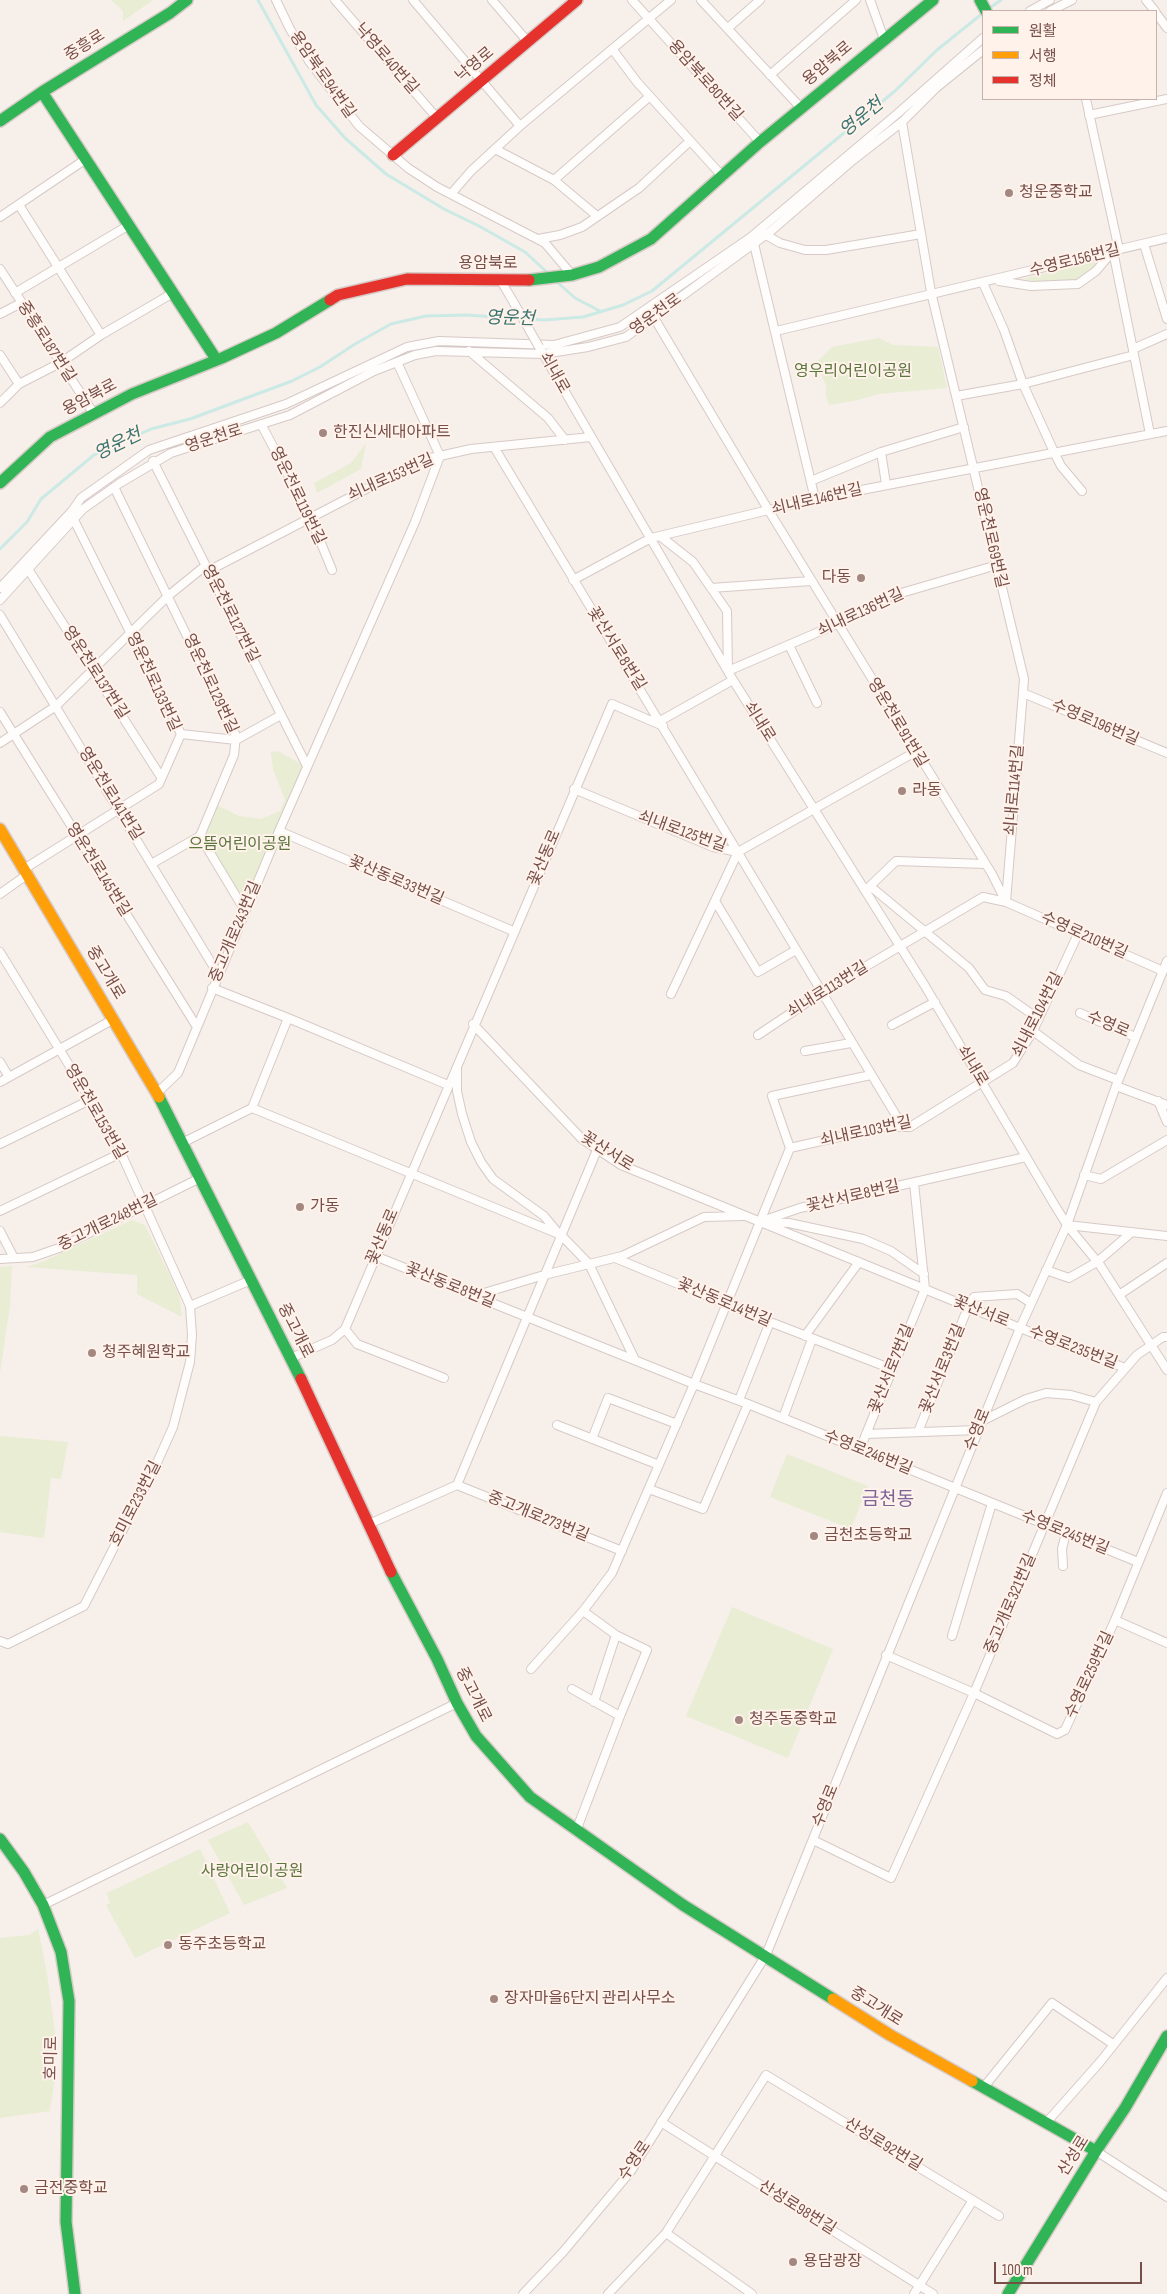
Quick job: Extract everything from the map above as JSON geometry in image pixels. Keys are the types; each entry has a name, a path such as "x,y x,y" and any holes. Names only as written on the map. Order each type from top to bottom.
{"street":[{"name":"중흥로","path":"0,120 170,13 187,0"},
{"name":"용암북로94번길","path":"276,0 290,29 331,92 359,126 393,155 437,187 545,243 572,275"},
{"name":"낙영로40번길","path":"335,0 437,118"},
{"path":"414,0 520,126"},
{"path":"492,0 528,42"},
{"name":"용암북로80번길","path":"632,0 760,142"},
{"path":"451,194 520,126 671,0"},
{"path":"701,0 801,108"},
{"path":"728,28 760,0"},
{"path":"770,75 856,0"},
{"path":"870,0 884,39"},
{"name":"용암북로","path":"0,482 50,438 132,394 276,333 338,295 407,279 538,280 572,275 599,267 651,238 723,177 760,142 933,0"},
{"path":"1032,10 1050,0"},
{"name":"낙영로","path":"393,155 528,42 573,1"},
{"path":"1053,10 1068,5"},
{"path":"1157,15 1167,28"},
{"path":"0,588 72,511 81,498 149,450 286,404 408,347 439,340 554,345 620,327 751,237 982,39"},
{"path":"613,50 650,96 723,177"},
{"name":"영운천로","path":"0,600 83,509 153,461 171,453 290,415 374,371 415,355 436,351 541,350 588,347 626,336 766,235 853,160 902,122 936,88 982,51"},
{"path":"42,92 216,359"},
{"path":"554,180 650,96"},
{"path":"1089,115 1167,99"},
{"path":"1086,100 1150,434"},
{"name":"영운천로69번길","path":"902,122 932,296 1024,679"},
{"path":"538,240 560,235 582,226 639,188 690,141"},
{"path":"495,149 554,180 597,216"},
{"path":"0,216 86,159"},
{"path":"19,205 101,335"},
{"path":"15,293 129,225"},
{"path":"766,235 780,243 805,250 826,250 921,234"},
{"name":"수영로156번길","path":"932,296 1167,238"},
{"path":"754,244 815,499"},
{"path":"1144,244 1167,319"},
{"path":"996,280 1031,286 1078,284 1091,275 1116,251"},
{"name":"중흥로187번길","path":"0,269 94,414"},
{"name":"쇠내로","path":"502,281 591,438 733,680 814,810 868,888 899,945 935,1002 1067,1225 1097,1262 1152,1346"},
{"path":"983,283 1004,330 1023,384 1054,452 1061,466 1082,491"},
{"path":"0,403 20,384 60,363 101,335 173,293"},
{"path":"776,331 932,296"},
{"path":"0,314 21,303"},
{"name":"영운천로91번길","path":"653,316 915,752 986,864 1006,902"},
{"path":"956,396 1023,384 1133,352 1167,334"},
{"path":"468,351 548,418 565,440"},
{"path":"0,355 20,384"},
{"path":"397,362 440,456"},
{"name":"영운천로119번길","path":"261,424 310,516 332,570"},
{"path":"811,481 881,452 964,427"},
{"name":"쇠내로146번길","path":"573,580 651,538 886,484 1167,431"},
{"name":"쇠내로153번길","path":"0,743 56,706 168,596 207,568 422,460 471,449 591,438"},
{"name":"꽃산서로8번길","path":"494,447 903,1127"},
{"path":"881,452 886,484"},
{"name":"중고개로243번길","path":"157,1093 178,1073 278,831 415,522 440,456"},
{"name":"영운천로127번길","path":"153,461 308,766"},
{"name":"영운천로129번길","path":"114,487 236,736 234,755 200,836"},
{"name":"영운천로133번길","path":"0,894 26,872 77,836 158,784 181,734 74,520"},
{"path":"660,536 693,562 727,611 728,671"},
{"name":"쇠내로136번길","path":"728,671 838,624 891,596 997,565"},
{"name":"영운천로137번길","path":"28,569 162,777"},
{"path":"711,588 811,580"},
{"name":"영운천로141번길","path":"0,614 153,863 218,974"},
{"path":"789,645 817,702"},
{"name":"쇠내로114번길","path":"1006,902 1024,679"},
{"path":"661,723 733,680"},
{"name":"수영로196번길","path":"1023,694 1167,753"},
{"name":"꽃산동로","path":"345,1329 473,1024 612,704 661,723"},
{"name":"영운천로145번길","path":"0,712 197,1027"},
{"path":"181,734 236,740 281,715"},
{"name":"쇠내로125번길","path":"574,789 713,847 738,852 915,752"},
{"name":"중고개로","path":"0,829 157,1093 291,1358 369,1524 457,1703 476,1736 530,1797 683,1905 766,1955 890,2035 1096,2151 1167,2197"},
{"name":"꽃산동로33번길","path":"278,831 513,931"},
{"path":"153,863 200,836 245,911"},
{"path":"671,994 738,852"},
{"path":"986,864 896,861 868,888 969,968 985,990 1006,996 1039,1019"},
{"name":"수영로210번길","path":"924,931 983,897 1006,902 1163,971"},
{"path":"715,901 758,972 796,950"},
{"name":"쇠내로113번길","path":"758,1035 821,993 924,931"},
{"name":"쇠내로104번길","path":"983,1084 1013,1064 1039,1019 1078,934"},
{"name":"영운천로153번길","path":"0,952 120,1153 190,1306"},
{"name":"수영로","path":"523,2294 563,2252 631,2171 766,1955 954,1488 1020,1328 1067,1225 1117,1083 1167,961"},
{"path":"212,988 448,1085"},
{"path":"892,1025 935,1002"},
{"name":"수영로","path":"1080,1013 1135,1037"},
{"path":"182,1142 252,1108 288,1018"},
{"path":"0,1082 114,1019"},
{"name":"꽃산서로","path":"473,1024 582,1139 621,1165 1020,1328"},
{"path":"1033,1031 1080,1064 1167,1105"},
{"path":"805,1051 851,1043"},
{"path":"0,1062 9,1077"},
{"name":"꽃산동로","path":"457,1063 457,1091 462,1114 471,1142 481,1162 494,1179 544,1216 560,1235"},
{"path":"531,1669 583,1611 612,1573 694,1384 762,1221 790,1148 772,1096 871,1075"},
{"name":"쇠내로103번길","path":"790,1148 884,1127 910,1127 983,1084"},
{"path":"0,1144 90,1100"},
{"path":"1158,1101 1167,1122"},
{"path":"252,1108 560,1235 589,1264 635,1360"},
{"path":"1084,1175 1100,1180 1167,1140"},
{"path":"369,1524 457,1485 597,1150"},
{"path":"0,1211 120,1153"},
{"path":"914,1183 1026,1157"},
{"name":"중고개로248번길","path":"0,1259 33,1257 59,1248 200,1178"},
{"name":"꽃산서로8번길","path":"762,1221 800,1208 914,1183 925,1289"},
{"name":"꽃산서로","path":"615,1258 704,1217 748,1216"},
{"path":"762,1221 789,1223 852,1237 891,1251 924,1274"},
{"path":"1067,1225 1167,1236"},
{"path":"0,1231 14,1258"},
{"path":"1046,1270 1069,1278 1097,1262 1132,1232"},
{"name":"꽃산동로8번길","path":"375,1256 694,1384"},
{"path":"474,1296 544,1275 615,1258"},
{"name":"꽃산동로14번길","path":"615,1258 809,1338 892,1369"},
{"path":"783,1418 809,1338 859,1262"},
{"path":"1119,1295 1167,1263"},
{"path":"190,1306 251,1280"},
{"name":"꽃산서로7번길","path":"860,1449 925,1289"},
{"path":"968,1307 974,1297 1009,1294 1017,1294 1031,1303"},
{"name":"호미로233번길","path":"0,1640 8,1644 84,1606 156,1465 173,1427 190,1362 192,1335 190,1306"},
{"name":"꽃산서로3번길","path":"918,1432 968,1307"},
{"path":"739,1400 770,1322"},
{"name":"수영로235번길","path":"1020,1328 1125,1368"},
{"path":"291,1358 332,1340 345,1329 357,1344 444,1378"},
{"name":"중고개로321번길","path":"813,1840 891,1878 974,1693 1096,1402 1137,1356 1162,1337 1167,1337"},
{"path":"1152,1346 1167,1370"},
{"name":"수영로246번길","path":"694,1384 739,1400 954,1488"},
{"path":"982,1421 1026,1400 1046,1393 1071,1395 1096,1402"},
{"path":"592,1439 608,1398 677,1424"},
{"path":"649,1489 703,1509 748,1404"},
{"path":"557,1425 659,1465"},
{"path":"866,1434 978,1430"},
{"name":"중고개로273번길","path":"457,1485 622,1551"},
{"name":"수영로245번길","path":"954,1488 1138,1562"},
{"name":"수영로259번길","path":"886,1655 974,1693 1057,1734 1065,1730 1115,1620 1167,1493"},
{"path":"952,1636 992,1503"},
{"path":"1063,1566 1062,1549 1066,1533"},
{"path":"576,1831 647,1650 616,1635 583,1611"},
{"path":"1115,1620 1167,1643"},
{"path":"594,1702 616,1635"},
{"path":"572,1689 620,1716"},
{"path":"43,1905 457,1703"},
{"name":"호미로","path":"0,1839 24,1872 43,1905 61,1952 69,2001 66,2222 75,2294"},
{"path":"1046,2123 1167,1978"},
{"path":"984,2088 1052,2003 1113,2044"},
{"name":"산성로","path":"1008,2294 1096,2151 1125,2108 1167,2036"},
{"name":"산성로92번길","path":"714,2156 766,2075 999,2216"},
{"name":"산성로98번길","path":"661,2122 932,2294"},
{"path":"608,2294 666,2233 714,2156"},
{"path":"914,2294 973,2200"},
{"path":"666,2233 752,2294"}],"green space":[{"path":"111,0 153,0 123,21 123,11"},
{"path":"1099,261 1088,275 1076,280 1041,282 1023,279"},
{"name":"영우리어린이공원","path":"879,338 893,345 938,347 947,388 878,394 829,405 826,396 826,385 816,363 832,347"},
{"path":"366,443 361,469 317,493 314,483 351,463"},
{"name":"으뜸어린이공원","path":"278,751 306,767 245,908 201,836 215,804 239,816 261,819 280,811 285,800 273,769 271,752"},
{"path":"132,1220 145,1225 179,1294 182,1317 137,1294 137,1275 26,1267 42,1262"},
{"path":"12,1266 10,1306 0,1373 0,1267"},
{"path":"0,1436 68,1442 61,1479 51,1478 44,1538 0,1532"},
{"path":"787,1454 868,1486 851,1529 770,1497"},
{"path":"732,1607 833,1649 788,1758 686,1716"},
{"name":"사랑어린이공원","path":"248,1822 287,1888 244,1905 208,1840"},
{"path":"200,1849 230,1913 135,1958 106,1905 110,1903 107,1893"},
{"path":"38,1929 47,1974 55,2032 55,2077 50,2111 0,2118 0,1938 29,1935"}],"waterway":[{"path":"258,0 316,105 345,138 386,174 444,209 525,252 550,275"},
{"name":"영운천","path":"988,9 1001,0"},
{"name":"영운천","path":"0,549 27,522 41,499 94,455 151,429 190,419 292,381 320,367 355,344 391,324 426,316 466,315 544,320 583,317 623,305 652,291 895,91 937,50 982,14"},
{"path":"556,281 575,298 600,311"}],"traffic: fast":[{"path":"0,121 42,92 170,13 187,0"},
{"path":"529,280 572,275 599,267 651,239 760,142 933,0"},
{"path":"980,0 985,10"},
{"path":"42,92 216,359"},
{"path":"0,483 50,437 132,394 222,358 276,333 330,300"},
{"path":"159,1097 301,1379"},
{"path":"391,1572 437,1659 457,1703 476,1736 530,1797 683,1905 833,1999"},
{"path":"0,1839 24,1872 43,1905 61,1952 69,2001 66,2222 75,2294"},
{"path":"1008,2294 1096,2151 1125,2108 1167,2036"},
{"path":"972,2081 1096,2151"}],"traffic: slow":[{"path":"0,829 159,1097"},
{"path":"833,1999 890,2035 972,2081"}],"traffic: jam":[{"path":"393,155 577,0"},
{"path":"330,300 338,295 407,279 529,280"},
{"path":"301,1379 391,1572"}],"place":[{"name":"청운중학교","path":"1009,193"},
{"name":"한진신세대아파트","path":"323,433"},
{"name":"다동","path":"861,578"},
{"name":"라동","path":"902,791"},
{"name":"가동","path":"300,1207"},
{"name":"청주혜원학교","path":"92,1353"},
{"name":"금천초등학교","path":"814,1536"},
{"name":"청주동중학교","path":"739,1720"},
{"name":"동주초등학교","path":"168,1945"},
{"name":"장자마을6단지 관리사무소","path":"494,1999"},
{"name":"금전중학교","path":"24,2189"},
{"name":"용담광장","path":"793,2262"}],"district":[{"name":"금천동","path":"888,1500"}]}
